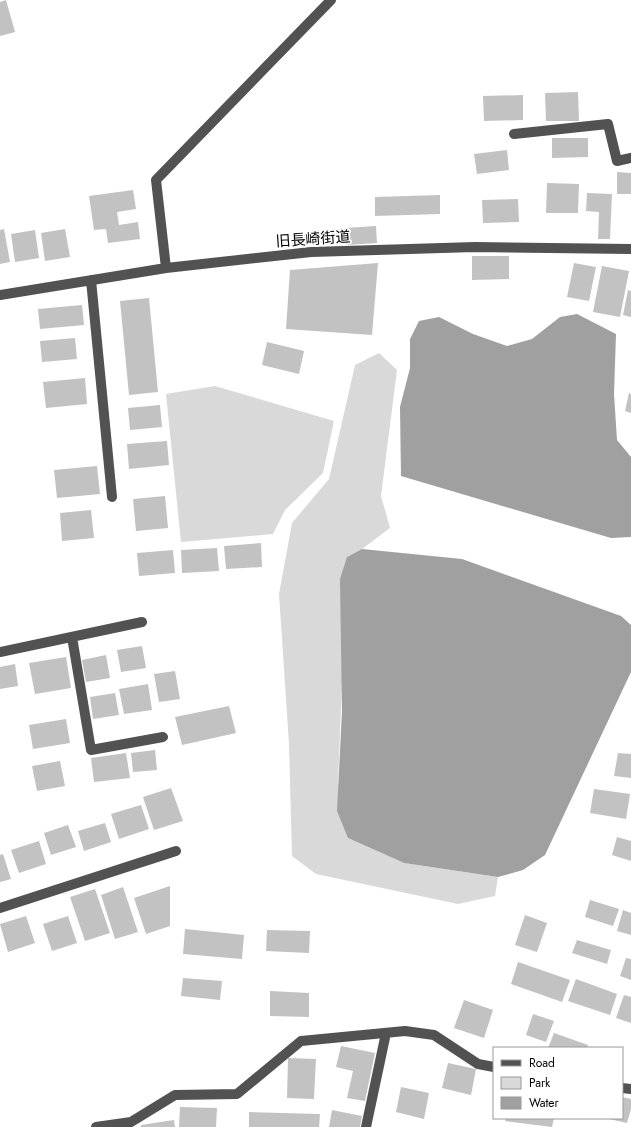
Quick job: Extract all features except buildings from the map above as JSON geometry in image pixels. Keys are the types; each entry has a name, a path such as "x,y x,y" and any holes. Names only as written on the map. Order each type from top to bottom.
{"street":[{"path":"166,268 156,180 331,0"},
{"path":"514,134 608,124 617,161 631,158"},
{"name":"旧長崎街道","path":"0,295 166,268 311,252 475,247 631,250"},
{"path":"91,280 112,497"},
{"path":"0,652 142,622"},
{"path":"72,637 91,750 163,737"},
{"path":"0,908 176,851"},
{"path":"96,1127 131,1125 175,1095 236,1094 301,1041 405,1031 434,1035 478,1064 493,1067"},
{"path":"366,1127 386,1033"}],"green space":[{"path":"379,353 397,370 381,496 390,528 362,549 347,557 338,783 348,838 404,863 498,877 495,896 458,904 316,874 292,856 289,744 279,594 292,523 329,479 355,365"},
{"path":"215,386 334,421 323,473 285,510 273,534 181,542 166,394"}],"water":[{"path":"577,314 616,334 614,394 617,440 631,457 631,537 611,538 401,476 400,407 410,368 410,339 419,321 439,317 473,334 507,346 532,339 560,317"},
{"path":"362,549 462,559 621,616 631,625 631,672 545,855 523,870 498,877 404,863 348,838 337,811 342,711 340,579 347,557"}]}
